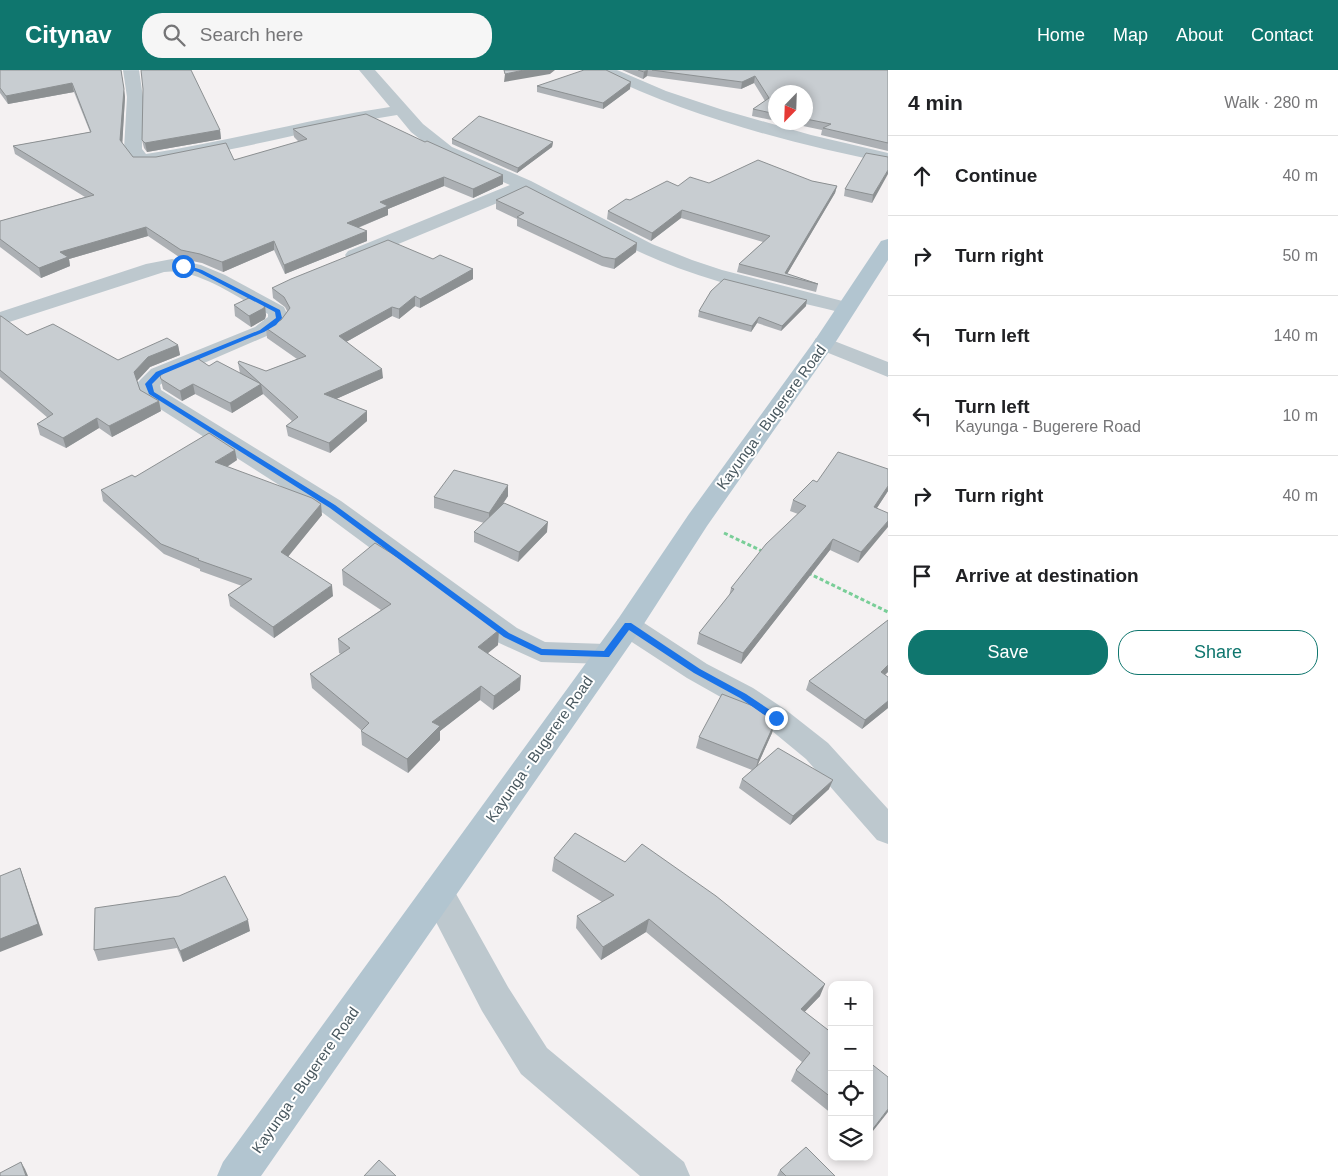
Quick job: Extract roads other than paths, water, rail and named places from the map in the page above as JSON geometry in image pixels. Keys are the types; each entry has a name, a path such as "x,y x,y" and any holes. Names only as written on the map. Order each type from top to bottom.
{"main road":[{"name":"Kayunga - Bugerere Road","path":"237,1176 606,654 628,626 698,520 824,343 888,245"}],"street":[{"path":"130,70 135,97 133,149 141,160 180,155 352,116 400,110"},
{"path":"366,70 417,128 446,152 525,185 646,248 685,264 715,274 847,308"},
{"path":"605,70 645,88 719,114 846,150 888,158"},
{"path":"343,260 525,185"},
{"path":"0,319 170,264 200,271 260,293 277,311 279,318 274,324 262,331 159,374 148,384 151,393 332,507 506,635 541,652 606,654"},
{"path":"824,343 888,370"},
{"path":"628,626 697,671 743,696 776,718 817,751 888,831"},
{"path":"438,893 495,999 534,1061 670,1176"}]}
